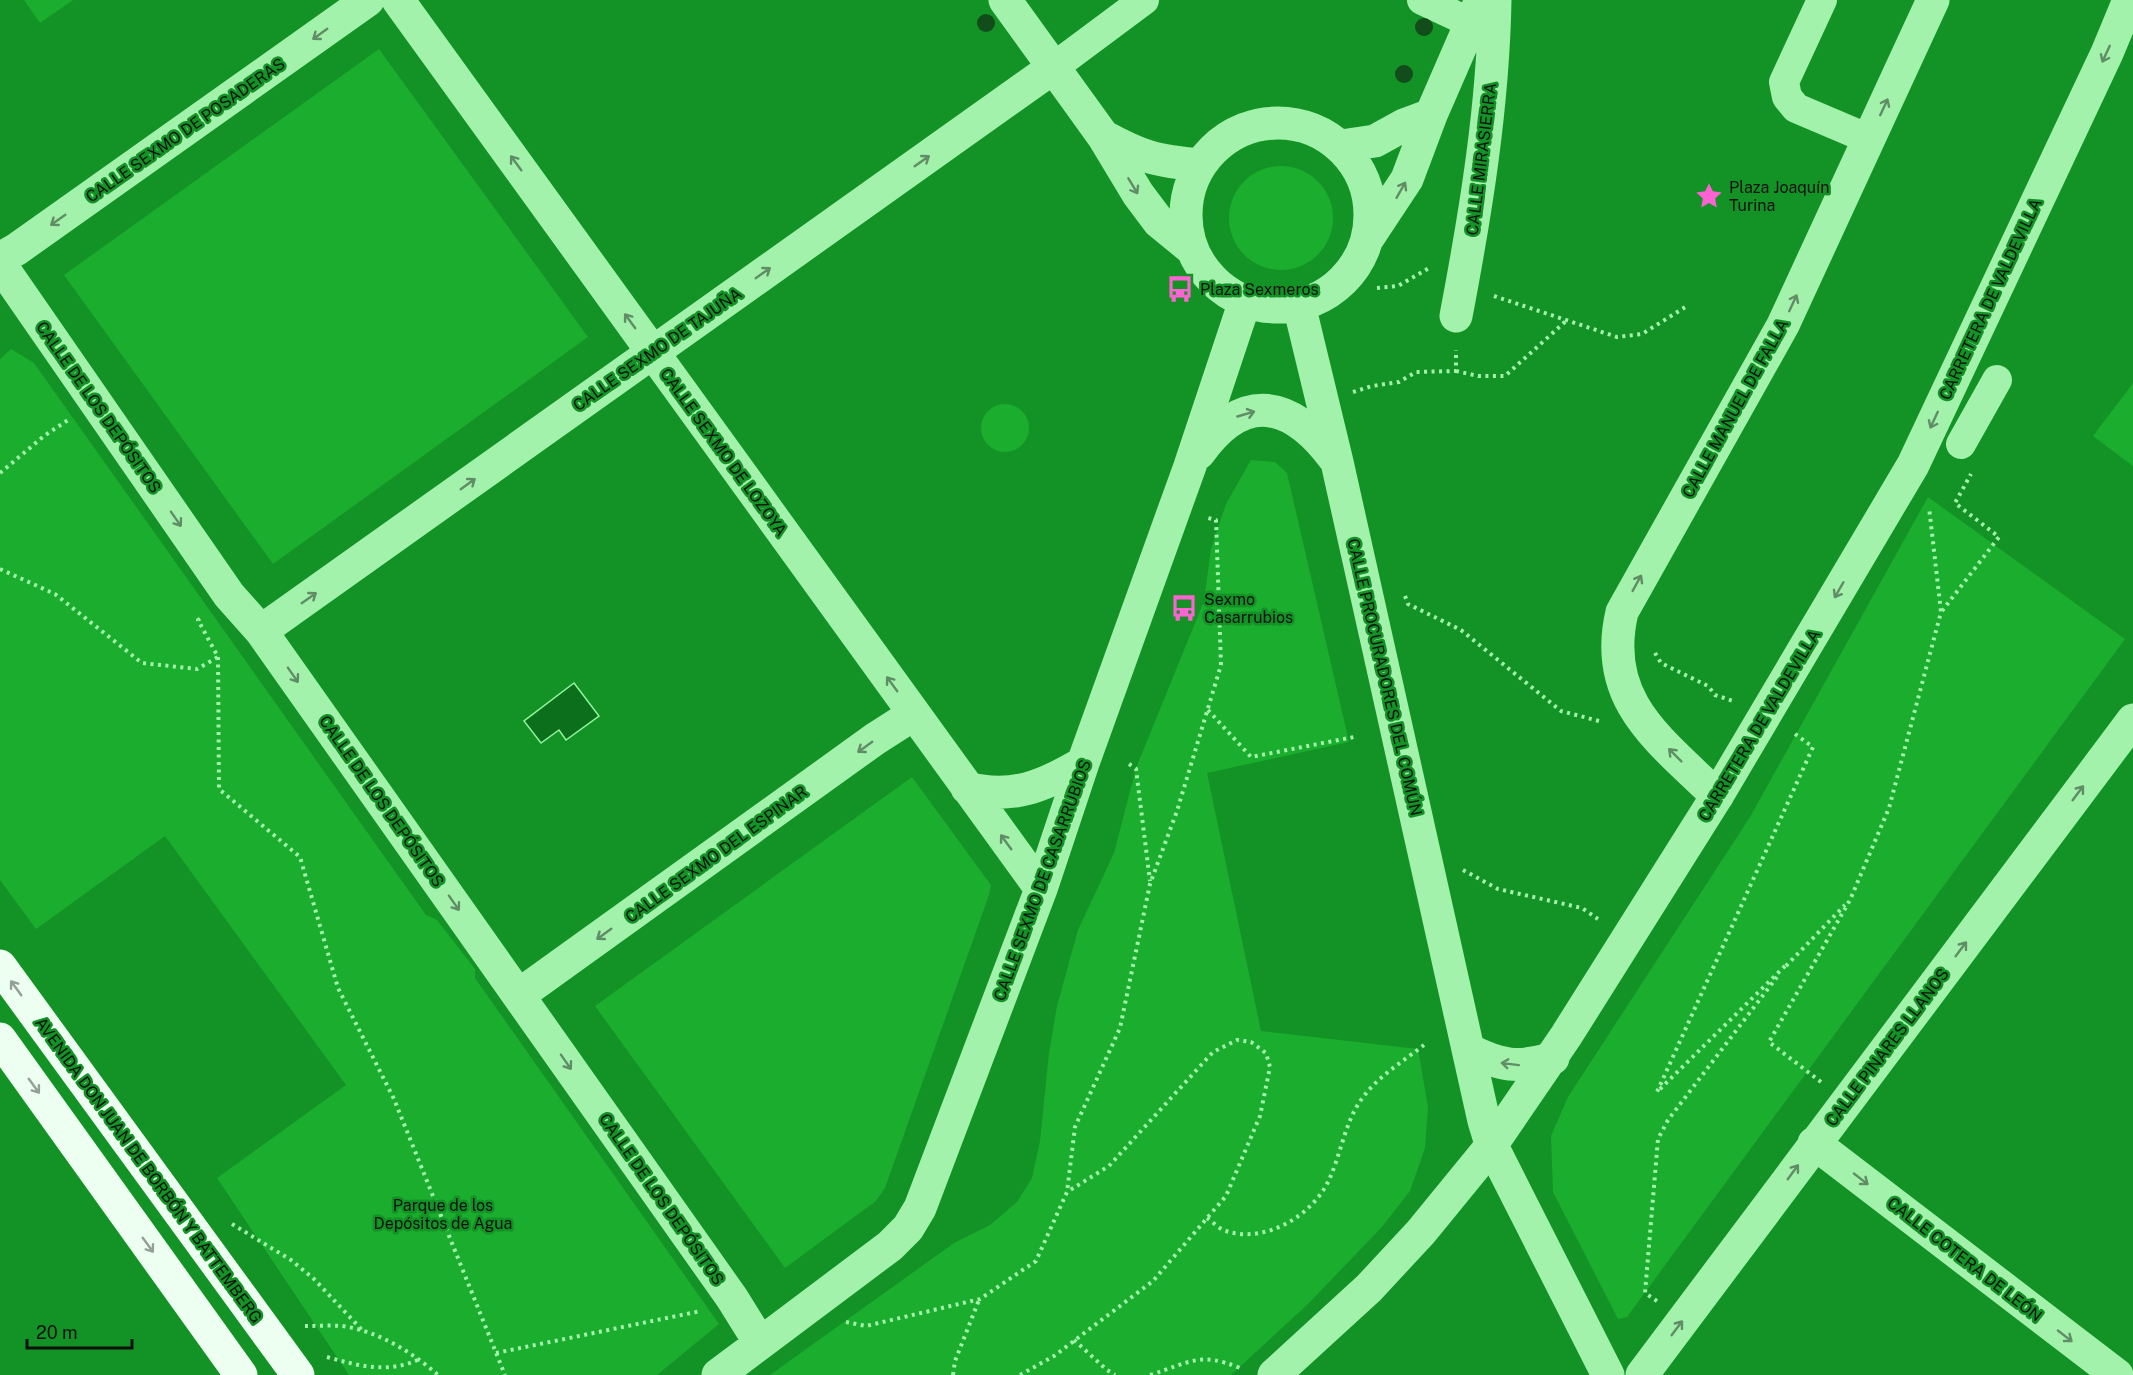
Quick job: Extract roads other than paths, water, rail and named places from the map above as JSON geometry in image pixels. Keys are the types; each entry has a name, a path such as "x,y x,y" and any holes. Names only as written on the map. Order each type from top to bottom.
{"main road":[{"name":"AVENIDA DON JUAN DE BORBÓN Y BATTEMBERG","path":"0,966 298,1375"},
{"path":"0,1039 241,1375"}],"street":[{"name":"CALLE SEXMO DE POSADERAS","path":"0,259 368,0"},
{"name":"CALLE SEXMO DE LOZOYA","path":"398,0 1041,889"},
{"path":"1005,0 1103,136 1138,194 1159,222 1192,249"},
{"path":"1054,67 1144,0"},
{"path":"1368,238 1407,179 1431,115 1476,12 1422,0"},
{"name":"CALLE MIRASIERRA","path":"1459,301 1487,130 1495,0"},
{"path":"1822,0 1784,82 1787,97 1796,108 1869,139"},
{"name":"CALLE MANUEL DE FALLA","path":"1717,796 1646,726 1636,712 1624,685 1618,659 1617,634 1622,612 1783,325 1933,0"},
{"name":"CARRETERA DE VALDEVILLA","path":"1262,1374 1345,1311 1421,1232 1491,1144 1552,1058 1623,946 1717,796 1913,465 2130,0"},
{"name":"CALLE SEXMO DE TAJUÑA","path":"261,631 1054,67"},
{"path":"1341,146 1375,141 1404,124 1431,115"},
{"path":"1282,122 1314,129 1341,146 1361,173 1367,189 1371,222 1368,238 1354,268 1336,287 1317,299 1299,305 1272,307 1245,301 1222,289 1204,271 1192,249 1185,220 1186,199 1192,179 1200,165 1221,141 1250,126 1282,122"},
{"path":"1103,136 1144,157 1163,162 1200,165"},
{"name":"CALLE DE LOS DEPÓSITOS","path":"0,264 229,595 261,631 732,1298 760,1342"},
{"name":"CALLE SEXMO DE CASARRUBIOS","path":"718,1375 890,1246 908,1228 920,1208 1041,889 1083,764 1190,466 1245,301"},
{"name":"CALLE PROCURADORES DEL COMÚN","path":"1299,305 1337,462 1491,1144 1608,1375"},
{"path":"1967,456 1997,380"},
{"path":"1190,466 1212,435 1229,420 1250,411 1272,411 1296,419 1320,440 1337,462"},
{"name":"CALLE SEXMO DEL ESPINAR","path":"519,995 875,739 914,714"},
{"name":"CALLE PINARES LLANOS","path":"1642,1375 2133,720"},
{"path":"967,788 988,793 1031,788 1055,780 1083,764"},
{"path":"1468,1050 1488,1060 1519,1066 1552,1058"},
{"name":"CALLE COTERA DE LEÓN","path":"1814,1143 2117,1375"}],"place":[{"name":"Plaza Joaquín Turina","path":"1709,196"},
{"name":"Plaza Sexmeros","path":"1180,289"},
{"name":"Sexmo Casarrubios","path":"1184,608"}],"park label":[{"name":"Parque de los Depósitos de Agua","path":"443,1214"}]}
